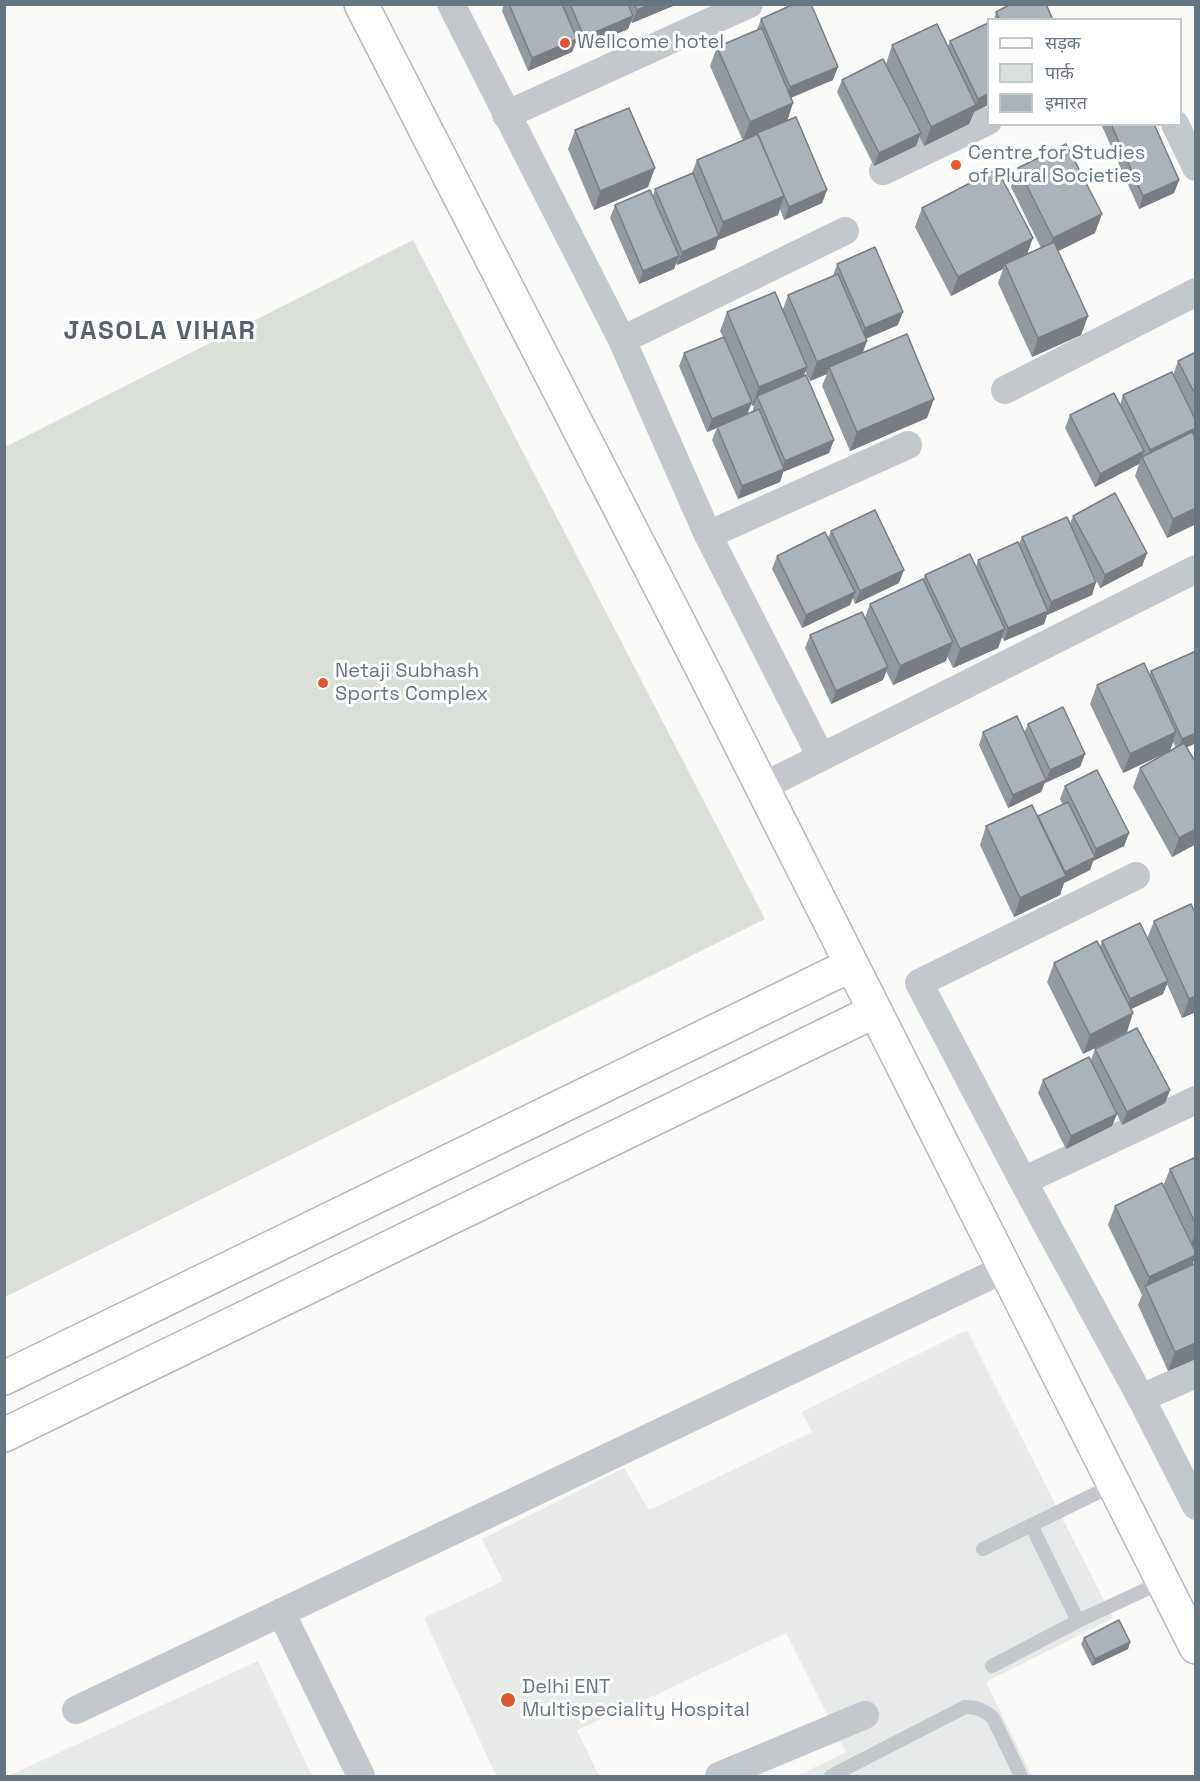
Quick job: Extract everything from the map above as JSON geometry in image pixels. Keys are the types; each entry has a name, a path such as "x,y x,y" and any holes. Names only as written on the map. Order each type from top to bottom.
{"street":[{"path":"361,4 762,787 1196,1647"},
{"path":"451,4 622,340 708,536 821,758"},
{"path":"506,115 749,4"},
{"path":"883,171 987,121"},
{"path":"1176,126 1196,167"},
{"path":"622,340 845,231"},
{"path":"1005,390 1196,292"},
{"path":"708,536 908,445"},
{"path":"762,787 1196,569"},
{"path":"1136,876 918,983 1141,1398 1196,1506"},
{"path":"4,1378 851,965"},
{"path":"4,1435 875,1011"},
{"path":"1023,1181 1196,1100"},
{"path":"76,1710 1005,1269"},
{"path":"1141,1398 1196,1374"},
{"path":"281,1612 361,1776"},
{"path":"719,1776 752,1770 865,1716"}],"lane":[{"path":"983,1549 1113,1485"},
{"path":"1031,1525 1078,1621"},
{"path":"992,1666 1078,1621 1162,1582"},
{"path":"831,1776 964,1707 976,1707 986,1711 993,1718 1021,1776"}],"shaded area":[{"path":"967,1330 1113,1618 986,1682 1032,1776 797,1776 846,1752 786,1633 577,1730 599,1776 496,1776 424,1618 503,1581 482,1539 624,1468 649,1510 812,1432 802,1412"},
{"path":"258,1661 312,1776 8,1776"}],"green space":[{"name":"Netaji Subhash Sports Complex","path":"413,240 765,919 5,1297 5,447"}],"building":[{"path":"509,4 562,4 577,39 532,58"},
{"path":"570,4 628,4 633,16 584,37"},
{"path":"634,4 651,4 637,10"},
{"path":"794,4 811,4 838,67 790,87 761,19"},
{"path":"1011,4 1046,4 1052,18 999,18 996,12"},
{"path":"987,23 987,94 978,99 950,41"},
{"path":"937,24 976,105 931,127 892,45"},
{"path":"762,28 793,103 750,122 717,47"},
{"path":"883,59 921,133 879,153 842,80"},
{"path":"629,108 655,168 600,191 575,130"},
{"path":"796,117 827,190 789,207 757,133"},
{"path":"1112,126 1155,126 1179,180 1143,196"},
{"path":"758,134 784,196 723,222 697,160"},
{"path":"1066,144 1102,214 1053,238 1018,168"},
{"path":"997,169 1033,238 958,277 922,208"},
{"path":"693,173 719,236 682,252 655,189"},
{"path":"650,190 679,256 643,271 615,205"},
{"path":"1054,242 1088,316 1038,338 1005,264"},
{"path":"875,247 903,312 865,328 837,264"},
{"path":"838,274 867,341 817,362 788,295"},
{"path":"775,292 807,367 759,387 727,312"},
{"path":"907,334 934,399 857,432 829,367"},
{"path":"724,337 752,402 712,419 684,353"},
{"path":"1196,352 1196,396 1178,361"},
{"path":"1172,372 1196,421 1196,428 1150,450 1123,395"},
{"path":"806,375 834,440 785,461 757,396"},
{"path":"1114,393 1144,451 1100,474 1070,415"},
{"path":"759,409 784,469 742,486 717,427"},
{"path":"1192,432 1196,439 1196,508 1173,519 1142,457"},
{"path":"1115,493 1147,553 1105,575 1073,516"},
{"path":"875,510 904,570 860,591 831,531"},
{"path":"1067,517 1096,582 1051,602 1022,537"},
{"path":"825,532 855,592 806,615 777,556"},
{"path":"1018,542 1048,611 1008,628 978,560"},
{"path":"970,554 1005,629 960,649 925,575"},
{"path":"923,579 953,642 900,666 870,604"},
{"path":"862,612 888,667 836,691 810,635"},
{"path":"1196,651 1196,733 1182,739 1151,671"},
{"path":"1144,663 1176,732 1130,754 1097,685"},
{"path":"1063,707 1085,754 1050,770 1028,724"},
{"path":"1017,716 1046,780 1013,795 983,732"},
{"path":"1184,743 1196,763 1196,829 1179,838 1140,768"},
{"path":"1097,770 1129,833 1096,849 1065,786"},
{"path":"1068,802 1095,857 1065,872 1038,816"},
{"path":"1032,805 1066,876 1020,898 986,826"},
{"path":"1191,904 1196,915 1196,996 1189,999 1154,921"},
{"path":"1140,923 1168,981 1130,999 1102,941"},
{"path":"1097,941 1133,1013 1090,1035 1054,963"},
{"path":"1137,1028 1170,1090 1127,1112 1095,1049"},
{"path":"1089,1057 1117,1114 1071,1136 1043,1080"},
{"path":"1196,1157 1196,1225 1170,1169"},
{"path":"1162,1183 1196,1255 1149,1277 1115,1206"},
{"path":"1194,1264 1196,1268 1196,1343 1175,1352 1145,1286"},
{"path":"1119,1620 1130,1642 1095,1659 1084,1638"}],"place":[{"name":"Wellcome hotel","path":"565,43"},
{"name":"Centre for Studies of Plural Societies","path":"956,165"},
{"name":"Netaji Subhash Sports Complex","path":"323,683"},
{"name":"Delhi ENT Multispeciality Hospital","path":"508,1700"}],"district":[{"name":"JASOLA VIHAR","path":"160,332"}]}
